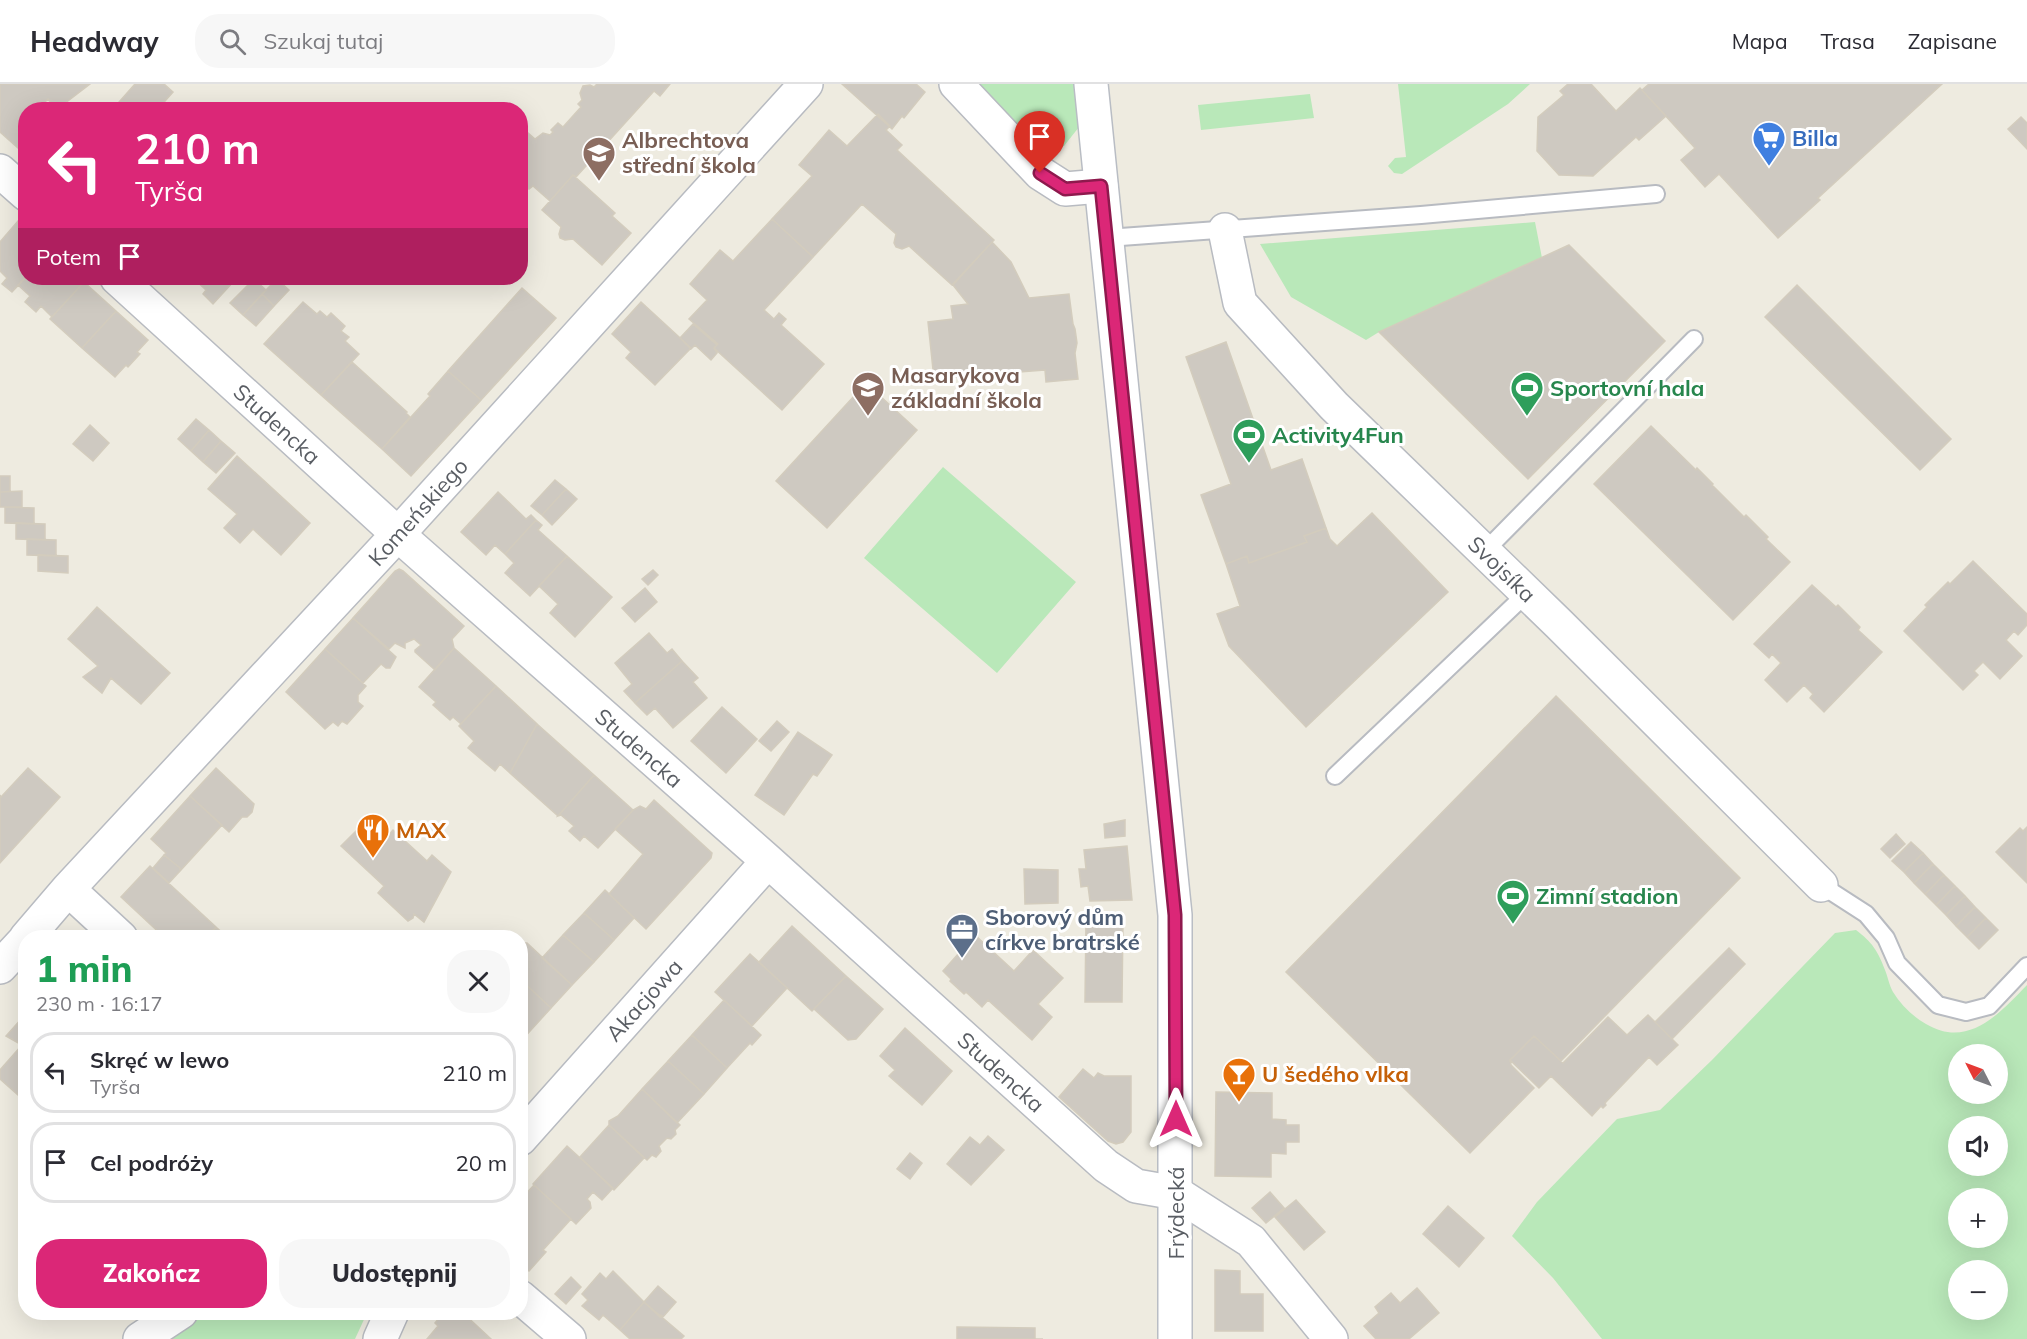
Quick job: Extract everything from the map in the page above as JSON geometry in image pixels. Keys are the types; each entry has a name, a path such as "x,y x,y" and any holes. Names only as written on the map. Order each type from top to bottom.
{"street":[{"name":"Komeńskiego","path":"30,930 398,534 806,84"},
{"path":"956,84 1040,173 1065,189 1101,186"},
{"name":"Frýdecká","path":"1091,84 1175,915 1175,1339"},
{"path":"0,171 18,187"},
{"name":"Svojsíka","path":"1225,230 1240,303 1334,406 1527,593 1821,885"},
{"name":"Studencka","path":"125,285 398,534 768,861 1106,1166 1136,1186 1176,1193"},
{"name":"Akacjowa","path":"528,1130 768,861"},
{"path":"68,889 112,930"},
{"path":"1176,1193 1251,1241 1331,1339"},
{"path":"528,1304 569,1339"},
{"path":"149,1336 170,1320"},
{"path":"380,1339 388,1320"}],"lane":[{"path":"1107,238 1656,194"},
{"path":"1484,552 1694,339"},
{"path":"1335,776 1527,593"},
{"path":"1821,885 1866,914 1886,938 1897,963 1938,1005 1966,1012 1989,1006 2027,966"}],"green space":[{"path":"975,84 1075,84 1079,127 1064,146 1036,149"},
{"path":"1398,84 1530,84 1508,104 1402,174 1394,173 1388,166 1395,158 1406,157"},
{"path":"1310,94 1314,118 1201,130 1198,105"},
{"path":"1535,222 1542,258 1366,340 1291,297 1260,244"},
{"path":"943,467 1076,582 997,673 864,558"},
{"path":"1856,930 1866,939 1880,957 1892,989 1900,1001 1921,1021 1941,1031 1956,1033 1982,1025 1994,1017 2027,985 2027,1339 1602,1339 1553,1278 1512,1236 1537,1202 1617,1119 1660,1110 1712,1060 1835,933"},
{"path":"196,1320 364,1320 355,1339 173,1339 174,1335"}],"building":[{"path":"0,84 90,84 67,102 51,102 48,99 45,102 18,102 18,148 0,132"},
{"path":"135,84 164,84 173,92 164,102 119,102"},
{"path":"597,84 670,84 660,96 654,91 576,177 573,175 550,201 533,186 528,188 528,133 535,139 543,133 550,135 553,132 551,130 558,123 563,127 581,107 578,104 582,100 580,93 583,86 594,87"},
{"path":"842,84 916,84 925,92 892,129"},
{"path":"1568,84 1591,84 1616,111 1640,88 1666,116 1639,140 1636,137 1593,176 1559,175 1537,151 1538,117 1564,95 1560,91"},
{"name":"Billa","path":"1649,84 1942,84 1778,238 1719,174 1705,187 1681,160 1695,148 1642,90"},
{"path":"878,114 890,126 886,130 902,145 897,150 994,240 952,285 909,246 902,249 896,247 894,243 896,234 862,204 813,257 772,219 812,176 799,165 829,130 847,146"},
{"path":"2021,117 2027,123 2027,149 2008,129"},
{"path":"573,175 615,213 612,216 631,233 602,265 573,239 560,238 561,227 542,210"},
{"path":"772,219 813,257 764,310 774,319 779,313 786,319 781,325 824,364 782,410 714,348 718,344 689,319 707,300 690,284 720,250 733,261"},
{"path":"18,221 19,285 12,292 2,284 7,278 0,271 0,242"},
{"path":"992,242 1011,262 1029,298 1069,294 1077,343 1075,353 1078,379 1046,382 1045,370 934,379 928,322 953,319 951,306 968,304 953,285"},
{"name":"Sportovní hala","path":"1569,245 1665,341 1528,479 1379,332"},
{"path":"18,285 81,285 52,317 41,306 36,312 25,302 30,296"},
{"path":"81,285 87,285 116,311 82,348 50,319"},
{"path":"201,285 230,285 213,304 203,294 206,290"},
{"path":"248,285 261,285 266,290 243,315 230,303"},
{"path":"271,285 284,285 289,290 274,306 262,294"},
{"path":"1797,285 1951,439 1920,470 1765,317"},
{"path":"522,288 556,318 481,400 448,371"},
{"path":"262,294 274,306 256,326 243,315"},
{"path":"303,302 317,314 320,311 327,317 331,313 345,326 341,331 349,337 345,341 359,354 321,395 264,344"},
{"path":"641,302 691,348 655,385 626,358 631,352 612,334"},
{"path":"116,311 148,340 137,352 140,354 115,377 82,348"},
{"path":"693,324 717,345 714,348 717,353 711,360 695,345 691,349 680,338"},
{"path":"1226,342 1271,470 1302,459 1326,528 1304,536 1307,542 1249,563 1247,556 1226,564 1201,495 1231,484 1186,357"},
{"path":"352,362 410,417 382,449 321,395"},
{"path":"448,371 481,400 411,476 382,449 430,396 428,394"},
{"path":"866,383 917,430 827,528 776,481"},
{"path":"196,419 209,430 191,451 178,439"},
{"path":"90,425 109,443 93,461 73,444"},
{"path":"1651,426 1696,470 1697,468 1744,517 1746,515 1768,537 1766,539 1790,562 1733,620 1594,484"},
{"path":"209,430 221,441 203,462 191,451"},
{"path":"221,441 235,453 216,473 203,462"},
{"path":"237,456 310,523 281,555 253,529 240,543 224,528 237,514 208,489"},
{"path":"0,476 10,476 10,492 0,492"},
{"path":"555,480 566,489 542,515 531,506"},
{"path":"566,489 577,499 552,525 542,515"},
{"path":"22,491 22,507 0,507 0,492"},
{"path":"498,492 526,519 531,515 536,520 505,554 495,545 486,555 461,532"},
{"path":"5,507 34,508 34,524 5,523"},
{"path":"1372,513 1448,592 1306,727 1229,646 1217,614 1240,606 1226,564 1247,556 1249,563 1307,542 1304,536 1326,528 1330,539 1337,546"},
{"path":"536,520 542,525 538,530 567,556 530,596 505,573 514,563 505,554"},
{"path":"16,523 45,524 45,540 16,539"},
{"path":"27,539 56,540 56,556 27,555"},
{"path":"38,555 68,556 68,573 38,571"},
{"path":"567,556 612,597 575,637 550,613 558,604 539,586"},
{"path":"1973,561 2027,614 2027,625 2018,635 2014,631 2006,640 2022,656 2000,679 1983,662 1974,671 1978,675 1963,690 1904,631 1927,607 1925,605"},
{"path":"399,569 464,626 452,639 454,648 435,670 415,652 421,645 414,639 405,643 405,648 395,643 389,649 353,618"},
{"path":"653,570 658,575 648,585 642,579"},
{"path":"1812,585 1836,607 1838,605 1860,627 1858,630 1882,652 1824,712 1810,698 1813,694 1804,685 1787,702 1765,680 1781,663 1772,654 1769,658 1754,644"},
{"path":"645,588 657,602 635,622 622,608"},
{"path":"97,607 170,673 141,704 111,678 102,693 83,677 98,666 68,639"},
{"path":"353,618 396,657 390,668 381,664 363,683 325,649"},
{"path":"649,633 667,653 672,649 682,661 635,703 624,691 632,684 615,663"},
{"path":"454,648 496,686 461,724 453,717 450,720 433,705 436,702 419,687"},
{"path":"325,649 366,686 358,695 358,702 363,706 347,724 342,721 338,726 333,722 325,729 286,692"},
{"path":"682,661 698,678 693,682 707,698 673,728 655,708 647,715 635,703"},
{"path":"496,686 537,724 510,773 500,764 495,771 468,748 474,741 459,726"},
{"name":"Zimní stadion","path":"1556,696 1740,878 1561,1061 1534,1036 1510,1060 1511,1065 1534,1088 1470,1153 1286,972"},
{"path":"722,707 757,739 726,773 691,741"},
{"path":"777,721 789,732 771,751 759,741"},
{"path":"537,724 594,775 558,816 510,773"},
{"path":"798,732 832,755 817,776 813,774 784,815 755,795"},
{"path":"28,768 60,797 0,863 0,795 1,797"},
{"path":"216,768 254,804 252,812 247,817 242,817 229,832 190,796"},
{"path":"594,775 633,810 598,848 584,836 580,841 569,831 574,826 561,815 558,816"},
{"path":"190,796 222,825 180,871 180,868 164,855 166,853 151,839"},
{"path":"654,800 712,853 711,858 646,929 609,894 643,854 615,829 633,810 640,806 646,809"},
{"path":"1125,820 1125,836 1105,838 1104,824"},
{"path":"2027,827 2027,883 1996,852 2020,828 2023,831"},
{"path":"393,830 427,861 432,855 451,872 424,922 414,914 413,918 408,921 378,893 384,886 341,846 356,831 375,850"},
{"path":"1896,834 1905,844 1890,858 1881,849"},
{"path":"1911,842 1923,853 1904,872 1892,861"},
{"path":"1127,846 1132,900 1090,901 1088,886 1081,887 1079,869 1086,869 1084,850"},
{"path":"1923,853 1933,864 1914,883 1904,872"},
{"path":"164,855 180,868 169,883 153,868"},
{"path":"1933,864 1944,875 1925,894 1914,883"},
{"path":"150,866 216,927 213,930 156,930 121,897"},
{"path":"1024,869 1058,870 1058,903 1025,904"},
{"path":"1944,875 1955,886 1936,905 1925,894"},
{"path":"1955,886 1965,896 1946,915 1936,905"},
{"path":"605,890 634,918 614,940 584,913"},
{"path":"1965,896 1975,907 1956,926 1946,915"},
{"path":"1975,907 1986,918 1967,937 1956,926"},
{"path":"584,913 614,940 594,962 563,935"},
{"path":"1986,918 1998,930 1979,949 1967,937"},
{"path":"1086,920 1123,921 1122,1002 1085,1002"},
{"path":"792,926 846,976 812,1011 759,962"},
{"path":"563,935 594,962 572,985 542,958"},
{"path":"975,935 1014,971 1033,950 1063,978 1038,1004 1052,1017 1032,1040 988,1000 982,1007 966,992 964,994 943,971"},
{"path":"528,944 572,985 551,1008 528,986"},
{"path":"1729,948 1745,964 1672,1039 1655,1022"},
{"path":"750,954 787,988 752,1026 715,992"},
{"path":"846,976 883,1009 856,1039 848,1040 814,1009"},
{"path":"528,986 551,1008 528,1033"},
{"path":"724,1000 761,1035 752,1045 750,1043 727,1068 692,1035"},
{"path":"1648,1015 1678,1045 1657,1065 1649,1057 1605,1103 1606,1105 1603,1108 1601,1106 1592,1116 1551,1076 1539,1088 1510,1060 1534,1036 1563,1063 1608,1017 1627,1035"},
{"path":"18,1023 18,1043 6,1036"},
{"path":"905,1028 952,1071 922,1105 889,1076 895,1070 880,1056"},
{"path":"692,1035 727,1068 704,1094 668,1061"},
{"path":"18,1050 18,1095 0,1079 0,1070"},
{"path":"668,1061 704,1094 677,1123 642,1089"},
{"path":"1083,1069 1094,1078 1098,1073 1104,1076 1131,1076 1131,1132 1123,1142 1116,1144 1108,1141 1059,1097"},
{"path":"642,1089 680,1125 671,1139 667,1138 659,1146 661,1151 656,1157 652,1155 647,1160 609,1125 609,1121 618,1116"},
{"path":"1216,1092 1272,1093 1272,1119 1286,1120 1286,1125 1299,1125 1299,1142 1286,1142 1286,1154 1271,1153 1271,1177 1215,1176"},
{"path":"609,1125 644,1158 614,1190 580,1157"},
{"path":"988,1136 1004,1150 971,1185 947,1164 970,1137 980,1145"},
{"path":"567,1146 613,1188 602,1200 593,1192 587,1199 591,1208 576,1224 533,1184"},
{"path":"910,1153 922,1163 910,1179 897,1169"},
{"path":"534,1185 571,1219 543,1250 546,1252 529,1271 528,1270 528,1191"},
{"path":"1270,1192 1284,1208 1266,1223 1252,1208"},
{"path":"1296,1200 1325,1232 1304,1250 1275,1217"},
{"path":"1448,1206 1484,1238 1459,1267 1423,1234"},
{"path":"1215,1270 1240,1271 1240,1294 1263,1294 1263,1331 1215,1331"},
{"path":"613,1271 644,1302 620,1330 603,1315 599,1320 582,1306 588,1300 582,1294 600,1273 606,1279"},
{"path":"571,1277 581,1287 566,1304 555,1294"},
{"path":"658,1286 676,1302 663,1317 661,1315 660,1317 644,1302"},
{"path":"1417,1288 1439,1313 1409,1339 1376,1339 1364,1326 1379,1313 1375,1307 1391,1293 1400,1303"},
{"path":"644,1302 684,1336 681,1339 630,1339 620,1330"},
{"path":"437,1320 471,1320 491,1339 427,1339 438,1326 435,1323"},
{"path":"957,1327 1035,1328 1035,1339 957,1339"}],"place":[{"name":"Billa","path":"1769,167"},
{"name":"Albrechtova střední škola","path":"599,182"},
{"name":"Masarykova základní škola","path":"868,417"},
{"name":"Sportovní hala","path":"1527,417"},
{"name":"Activity4Fun","path":"1249,464"},
{"name":"MAX","path":"373,859"},
{"name":"Zimní stadion","path":"1513,925"},
{"name":"Sborový dům církve bratrské","path":"962,959"},
{"name":"U šedého vlka","path":"1239,1103"}],"route":[{"path":"1040,173 1065,189 1101,186 1175,915 1176,1119"}]}
